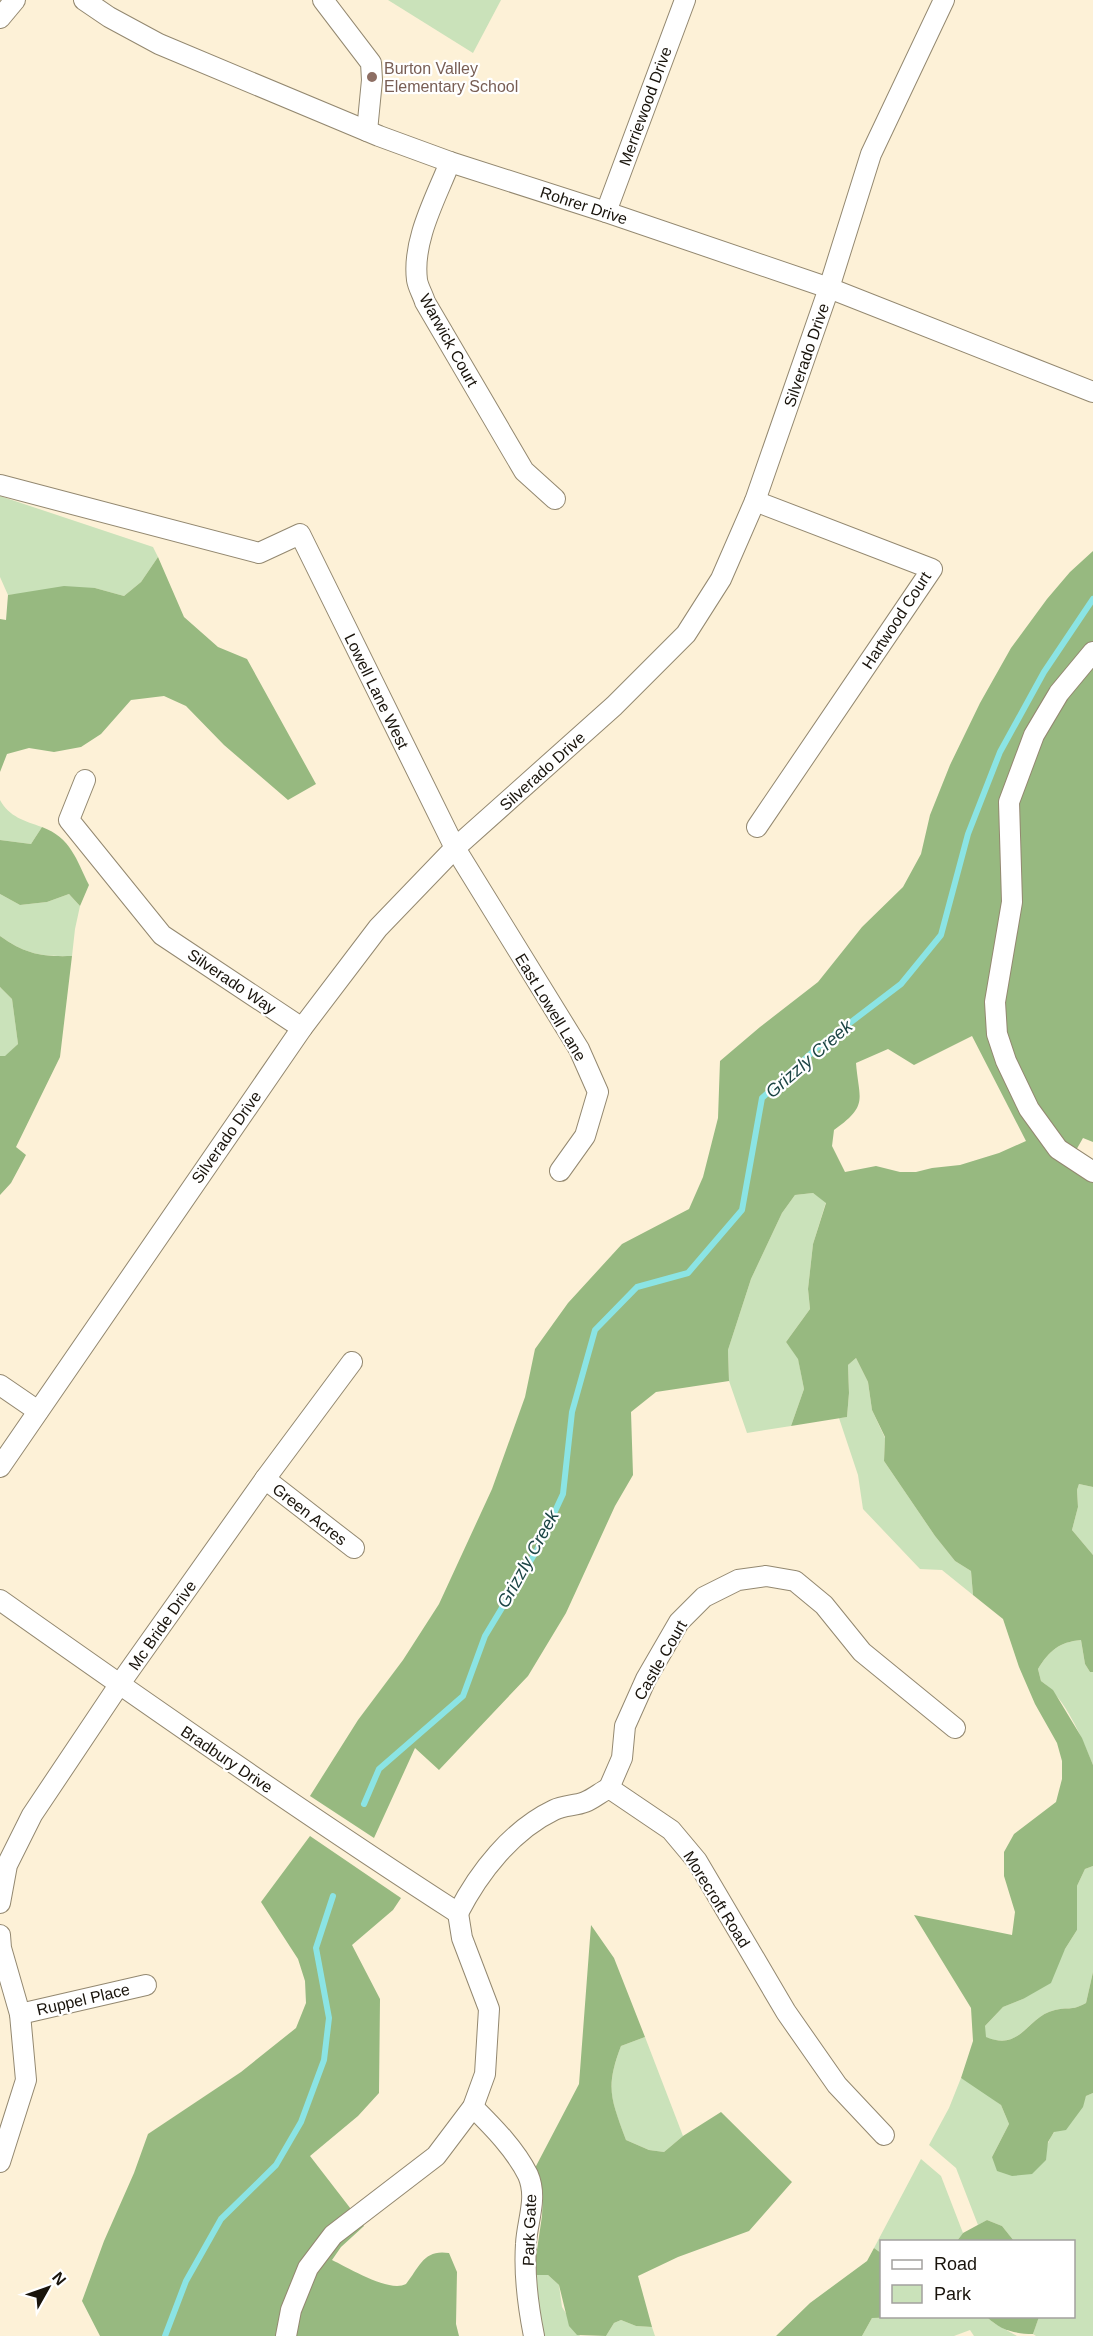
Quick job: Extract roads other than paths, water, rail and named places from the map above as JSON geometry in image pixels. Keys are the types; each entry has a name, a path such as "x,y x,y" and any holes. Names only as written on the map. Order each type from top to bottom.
{"street":[{"path":"0,18 15,0"},
{"name":"Rohrer Drive","path":"84,0 109,17 159,44 367,131 450,162 829,288 1093,392"},
{"path":"323,0 371,63 372,80 367,131"},
{"name":"Merriewood Drive","path":"606,212 685,0"},
{"name":"Silverado Drive","path":"0,1467 302,1028 378,928 455,848 614,706 686,634 721,579 756,501 829,288 871,154 944,0"},
{"name":"Warwick Court","path":"450,162 423,231 416,266 417,282 425,302 524,471 555,499"},
{"name":"Lowell Lane West","path":"0,485 260,553 300,534 455,848"},
{"name":"Hartwood Court","path":"756,501 932,569 757,827"},
{"path":"1093,652 1059,693 1034,735 1010,802 1012,902 995,1002 997,1034 1006,1061 1029,1109 1058,1149 1093,1172"},
{"name":"Silverado Way","path":"85,780 69,820 162,934 302,1028"},
{"name":"East Lowell Lane","path":"455,848 579,1050 598,1092 585,1136 560,1171"},
{"name":"Mc Bride Drive","path":"0,1903 7,1865 32,1815 120,1685 352,1362"},
{"path":"0,1385 38,1411"},
{"name":"Green Acres","path":"266,1479 354,1548"},
{"name":"Castle Court","path":"609,1788 622,1758 625,1726 646,1679 679,1622 704,1597 738,1580 766,1576 795,1581 824,1605 862,1652 956,1728"},
{"name":"Bradbury Drive","path":"0,1600 373,1858 458,1913"},
{"path":"286,2336 291,2310 308,2268 333,2235 436,2156 473,2107 485,2074 489,2009 462,1938 458,1913 472,1886 508,1844 533,1822 556,1809 586,1802 609,1788"},
{"name":"Morecroft Road","path":"609,1788 671,1830 697,1862 786,2012 837,2085 884,2135"},
{"path":"0,1935 1,1948 20,2013 26,2080 0,2162"},
{"name":"Ruppel Place","path":"20,2013 146,1985"},
{"name":"Park Gate","path":"473,2107 496,2129 529,2177 533,2202 526,2244 528,2306 534,2336"}],"waterway":[{"name":"Grizzly Creek","path":"364,1804 379,1769 463,1696 485,1636 537,1550 563,1494 572,1412 595,1330 637,1287 688,1273 742,1210 762,1098 817,1048 901,984 941,935 968,834 1000,752 1044,672 1093,599"},
{"name":"Grizzly Creek","path":"165,2336 186,2281 221,2219 276,2165 301,2122 324,2060 329,2018 316,1948 333,1896"}],"place":[{"name":"Burton Valley Elementary School","path":"372,77"}]}
